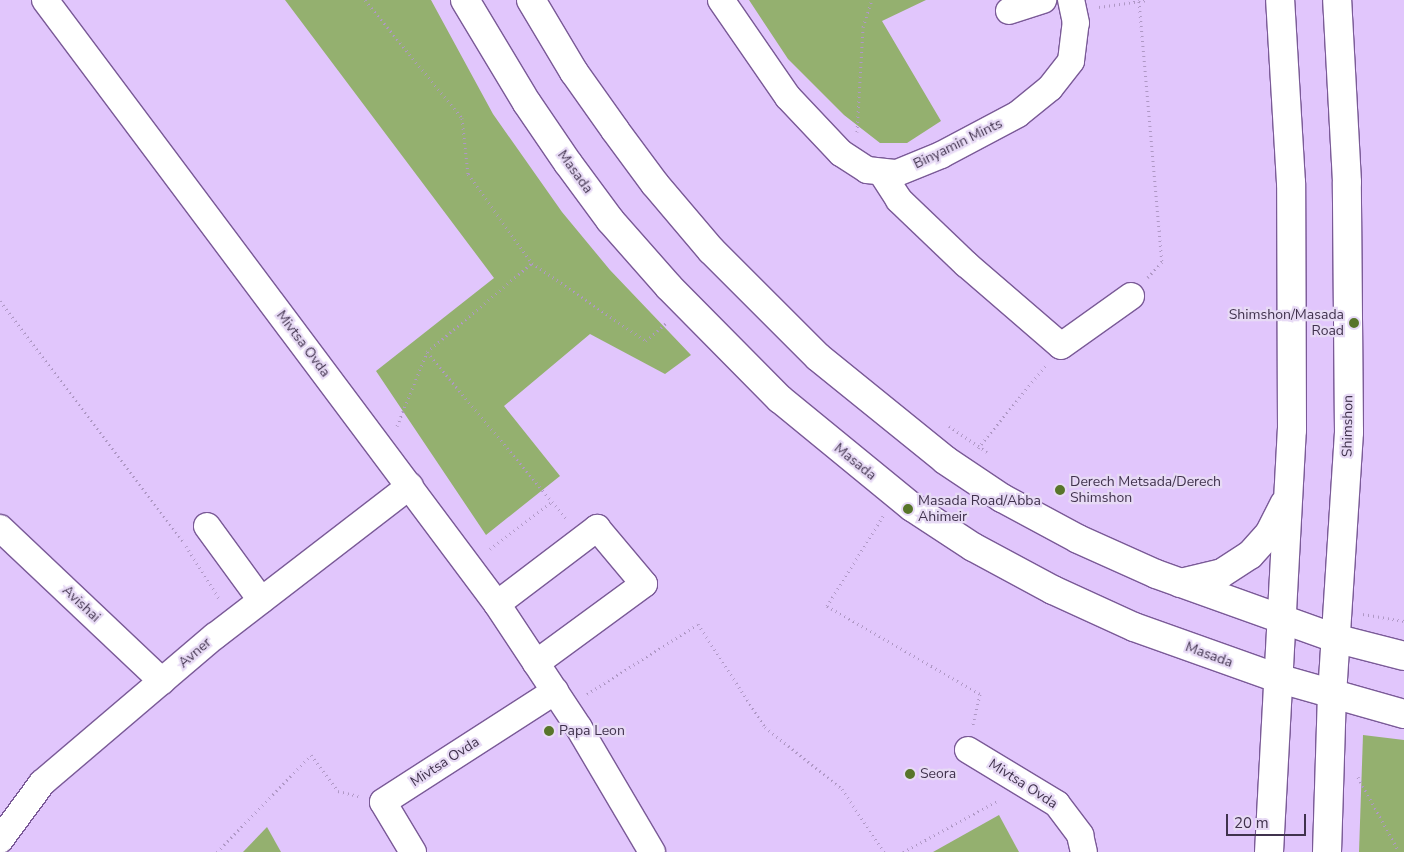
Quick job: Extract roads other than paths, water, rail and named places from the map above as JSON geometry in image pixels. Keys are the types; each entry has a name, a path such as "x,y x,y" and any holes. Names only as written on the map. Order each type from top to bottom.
{"main road":[{"name":"Masada","path":"466,0 495,52 568,163 610,220 686,306 780,398 897,495 973,547 1053,590 1134,626 1277,678 1404,714"},
{"path":"530,0 574,72 615,130 655,184 711,250 818,356 887,416 960,471 1002,498 1078,540 1180,583 1338,639 1404,656"},
{"path":"1269,852 1292,420 1291,222 1287,82 1280,0"},
{"name":"Shimshon","path":"1327,852 1332,695 1340,610 1349,432 1350,328 1344,88 1337,0"},
{"path":"1180,583 1222,573 1250,555 1269,534 1289,494"}],"street":[{"name":"Mivtsa Ovda","path":"45,0 497,604 560,700 652,852"},
{"name":"Binyamin Mints","path":"721,0 788,97 841,153 867,170 897,173 941,155 1018,114 1050,88 1071,60 1076,23 1072,5"},
{"path":"1009,11 1043,0"},
{"path":"881,172 899,200 966,264 1061,346 1131,296"},
{"name":"Avner","path":"0,840 42,784 162,681 261,600 410,486"},
{"path":"207,526 261,600"},
{"name":"Avishai","path":"0,528 162,681"},
{"path":"497,604 597,528 644,584 536,663"},
{"name":"Mivtsa Ovda","path":"412,852 383,802 560,700"},
{"name":"Mivtsa Ovda","path":"968,750 1028,784 1057,804 1080,835 1084,852"}],"place":[{"name":"Shimshon/Masada Road","path":"1354,323"},
{"name":"Derech Metsada/Derech Shimshon","path":"1060,490"},
{"name":"Masada Road/Abba Ahimeir","path":"908,509"},
{"name":"Papa Leon","path":"549,731"},
{"name":"Seora","path":"910,774"}]}
